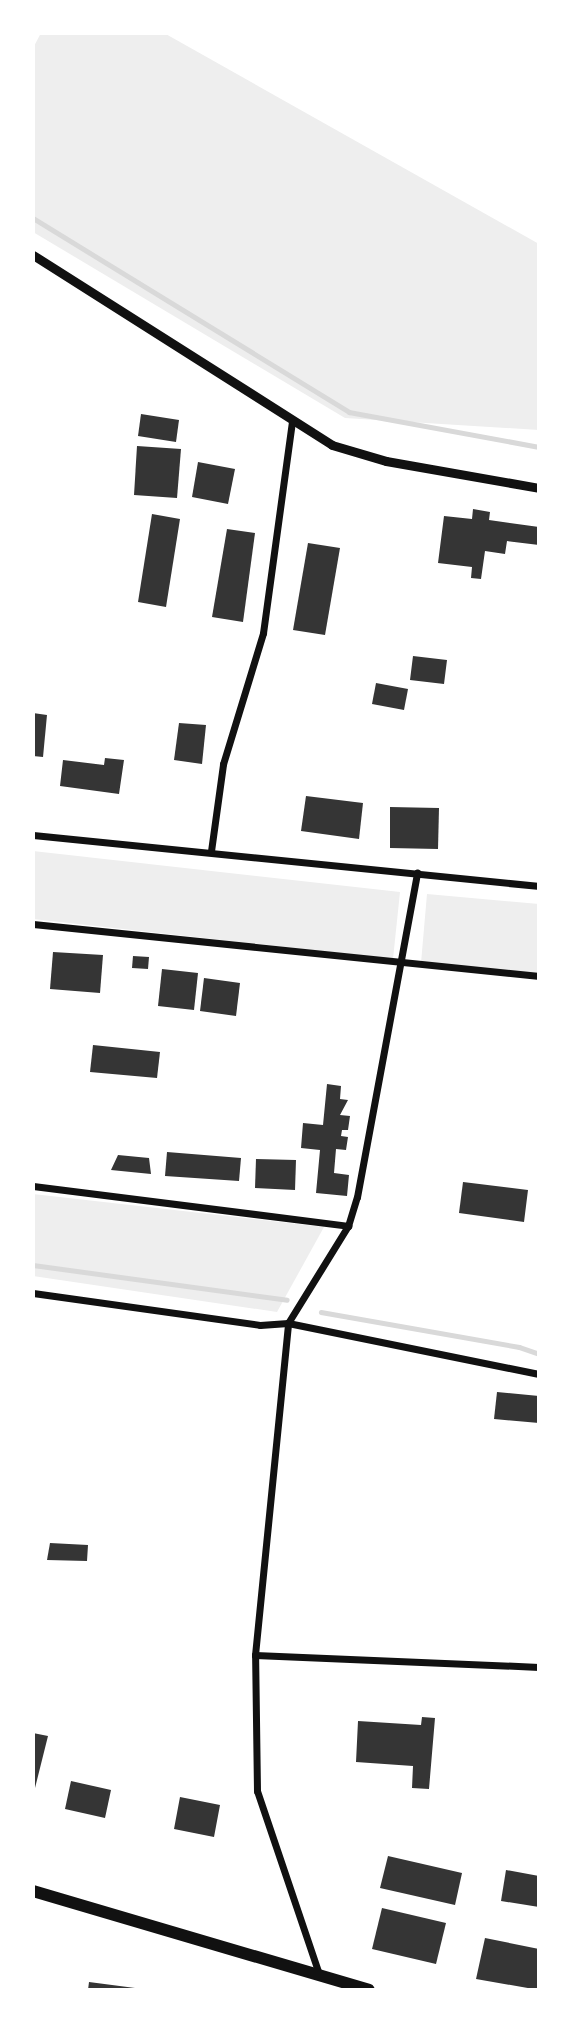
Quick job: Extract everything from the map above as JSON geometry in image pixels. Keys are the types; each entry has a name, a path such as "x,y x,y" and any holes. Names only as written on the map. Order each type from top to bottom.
{"highway":[{"path":"33,1891 327,1981 369,1990"}],"street":[{"path":"33,256 332,445 386,461 539,490"},
{"path":"211,851 223,764 263,633 292,420"},
{"path":"33,835 539,886"},
{"path":"327,1981 257,1791 255,1655 288,1324 348,1227 417,873"},
{"path":"33,924 539,975"},
{"path":"33,1186 348,1227"},
{"path":"33,1293 260,1325 288,1324 539,1374"},
{"path":"255,1655 539,1668"}],"shaded area":[{"path":"41,33 164,33 539,244 539,430 345,418 33,232 33,48"},
{"path":"33,851 400,892 393,959 33,919"},
{"path":"427,894 539,904 539,974 421,963"},
{"path":"33,1194 324,1227 277,1312 33,1276"}],"building":[{"path":"141,414 179,420 176,442 138,436"},
{"path":"137,446 181,449 177,498 134,495"},
{"path":"198,462 235,469 228,504 192,497"},
{"path":"473,509 490,512 489,520 539,527 539,545 507,541 505,554 485,551 481,579 471,578 472,567 438,563 444,516 472,519"},
{"path":"152,514 180,519 166,607 138,602"},
{"path":"227,529 255,533 243,622 212,617"},
{"path":"308,543 340,548 325,635 293,630"},
{"path":"413,656 447,660 444,684 410,680"},
{"path":"376,683 408,689 404,710 372,704"},
{"path":"33,713 47,715 43,757 33,756"},
{"path":"179,723 206,725 202,764 174,760"},
{"path":"105,758 124,760 119,794 60,786 63,760 104,765"},
{"path":"306,796 363,803 359,839 301,831"},
{"path":"390,807 439,808 438,849 390,848"},
{"path":"53,952 103,955 100,993 50,989"},
{"path":"133,956 149,957 148,969 132,968"},
{"path":"162,969 198,973 194,1010 158,1006"},
{"path":"204,978 240,983 236,1016 200,1011"},
{"path":"93,1045 160,1052 157,1078 90,1072"},
{"path":"327,1084 341,1086 340,1099 348,1100 340,1115 350,1116 348,1130 342,1130 341,1136 348,1137 346,1150 336,1149 334,1173 349,1175 347,1196 316,1193 320,1150 301,1148 303,1123 323,1125"},
{"path":"167,1152 241,1158 239,1181 165,1176"},
{"path":"118,1155 149,1158 151,1174 111,1170"},
{"path":"256,1159 296,1160 295,1190 255,1188"},
{"path":"463,1182 528,1190 524,1222 459,1213"},
{"path":"497,1392 539,1396 539,1423 494,1419"},
{"path":"50,1543 88,1545 87,1561 47,1560"},
{"path":"422,1717 435,1718 429,1789 412,1788 413,1766 356,1762 358,1721 421,1725"},
{"path":"33,1733 48,1736 34,1792 33,1792"},
{"path":"71,1781 111,1790 105,1818 65,1809"},
{"path":"180,1797 220,1805 214,1837 174,1829"},
{"path":"388,1856 462,1873 455,1905 380,1888"},
{"path":"506,1870 539,1876 539,1907 501,1901"},
{"path":"382,1908 446,1923 436,1964 372,1949"},
{"path":"485,1938 539,1949 539,1990 476,1979"},
{"path":"89,1982 135,1988 135,1990 88,1990"}],"waterway":[{"path":"33,218 349,412 539,447"},
{"path":"33,1265 287,1300"},
{"path":"321,1312 519,1347 539,1354"}]}
